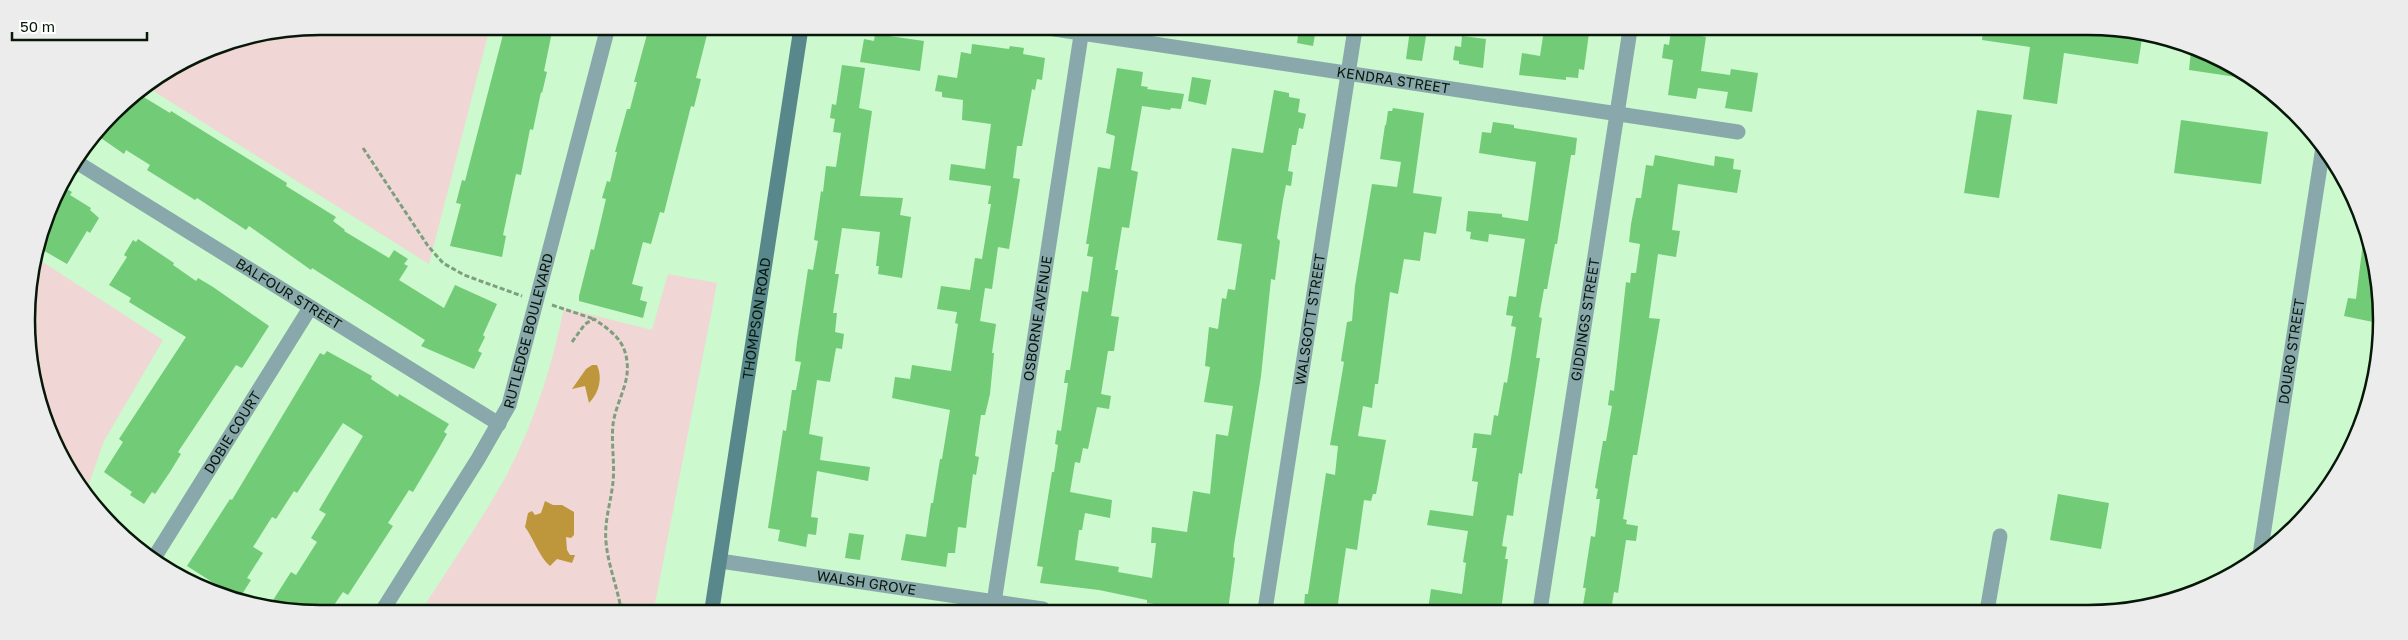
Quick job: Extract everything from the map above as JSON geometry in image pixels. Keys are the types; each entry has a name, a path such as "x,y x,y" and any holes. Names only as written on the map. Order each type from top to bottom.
{"main road":[{"name":"THOMPSON ROAD","path":"713,605 799,35"}],"street":[{"name":"RUTLEDGE BOULEVARD","path":"386,605 509,405 606,35"},
{"name":"OSBORNE AVENUE","path":"993,605 1081,35"},
{"name":"KENDRA STREET","path":"1107,35 1348,74 1738,132"},
{"name":"WALSGOTT STREET","path":"1266,605 1354,35"},
{"name":"GIDDINGS STREET","path":"1541,605 1629,35"},
{"name":"DOURO STREET","path":"2261,546 2321,157"},
{"name":"BALFOUR STREET","path":"81,165 499,424"},
{"name":"DOBIE COURT","path":"157,553 310,308"},
{"path":"1988,605 2000,536"},
{"name":"WALSH GROVE","path":"720,561 987,605"}],"path":[{"path":"363,148 428,246 443,263 464,275 527,298"},
{"path":"546,303 594,319 615,333 624,347 628,364 624,387 613,422 611,444 613,481 606,527 609,557 620,605"},
{"path":"572,342 585,324 594,319"}],"shaded area":[{"path":"320,35 488,35 429,264 152,90 194,64 228,50 264,40"},
{"path":"41,261 163,340 104,441 88,485 64,446 50,412 40,376 35,320 37,283"},
{"path":"668,274 717,283 655,605 425,605 485,513 524,439 533,418 554,352 564,308 652,330"},
{"path":"592,365 597,365 600,380 598,390 589,403 585,386 572,389 586,369"},
{"path":"545,501 553,505 562,505 574,512 574,535 571,538 566,537 567,550 570,555 575,555 572,563 557,559 550,566 543,558 525,527 528,513 532,511 535,515 541,513"}],"building":[{"path":"503,35 551,35 544,71 547,72 533,130 530,129 521,175 516,174 503,235 506,236 502,257 450,246 461,204 456,203 462,180 465,181"},
{"path":"647,35 707,35 696,78 701,79 694,107 691,106 664,213 660,212 651,244 643,242 632,284 643,287 640,300 647,302 643,318 579,301 591,249 594,250 606,199 602,198 607,181 610,182 617,152 615,152 637,82 634,82"},
{"path":"875,35 882,35 924,41 920,71 860,62 864,39 874,41"},
{"path":"1298,35 1315,35 1313,46 1297,43"},
{"path":"1409,35 1426,35 1422,61 1406,59"},
{"path":"1543,35 1589,35 1584,70 1579,69 1578,78 1566,77 1566,80 1519,75 1522,53 1540,56"},
{"path":"1670,35 1706,37 1701,71 1730,75 1731,69 1758,73 1752,112 1725,108 1728,92 1698,88 1696,99 1668,95 1673,60 1662,58 1664,44 1669,45"},
{"path":"1983,35 2088,35 2142,40 2138,64 2064,53 2057,104 2023,99 2030,47 1982,40"},
{"path":"1462,36 1486,39 1483,68 1459,64 1459,61 1453,60 1455,46 1461,47"},
{"path":"972,44 1009,49 1010,46 1024,48 1023,54 1045,58 1042,80 1037,79 1035,90 1032,89 1022,146 1017,146 1013,178 1020,179 1009,249 998,247 992,289 985,288 980,321 996,324 992,353 994,353 990,394 985,415 981,415 975,456 979,457 976,475 973,474 966,528 958,527 955,553 948,553 946,567 901,560 906,534 926,537 950,410 892,398 895,377 910,379 912,365 951,371 958,324 955,323 957,312 937,309 941,286 970,290 975,258 982,259 991,204 988,204 991,186 949,180 951,164 985,169 991,124 962,120 963,100 942,97 942,92 935,91 938,75 957,78 961,52 971,54"},
{"path":"2191,54 2214,64 2236,77 2189,70"},
{"path":"842,65 865,68 859,108 872,111 860,196 903,198 900,215 911,217 902,278 878,274 879,266 876,266 880,232 842,228 835,274 839,274 833,313 837,313 835,332 844,334 842,349 836,348 830,382 817,380 809,434 823,437 820,460 870,467 868,481 817,471 811,517 818,518 816,535 808,534 806,547 778,541 780,530 768,528 783,430 786,431 792,390 796,390 801,362 795,361 797,342 808,269 813,270 818,241 814,240 821,191 823,192 826,166 836,167 841,133 833,132 835,119 830,118 832,104 836,105"},
{"path":"1117,68 1143,72 1141,86 1148,87 1147,89 1184,94 1181,109 1171,108 1170,110 1142,106 1131,170 1138,172 1129,228 1122,227 1115,270 1118,270 1111,316 1119,317 1114,351 1108,351 1101,394 1111,396 1109,409 1097,407 1088,449 1083,448 1080,463 1075,462 1070,492 1112,500 1110,518 1085,513 1082,530 1079,530 1075,560 1119,567 1118,572 1152,578 1156,543 1151,543 1152,527 1187,532 1193,491 1210,494 1216,434 1228,436 1233,406 1204,402 1210,367 1205,366 1209,327 1218,329 1222,298 1226,299 1228,289 1235,290 1242,244 1217,240 1232,148 1263,153 1274,90 1289,93 1289,97 1300,99 1298,112 1306,114 1303,129 1299,128 1296,145 1292,145 1288,171 1293,172 1291,186 1286,185 1277,238 1280,241 1275,280 1271,279 1261,376 1234,545 1233,557 1235,558 1229,605 1162,605 1147,603 1147,600 1099,590 1040,583 1043,567 1037,566 1058,445 1055,444 1057,430 1061,431 1068,383 1064,383 1066,370 1070,370 1082,291 1088,292 1093,257 1087,256 1089,244 1086,244 1098,167 1110,169 1115,136 1106,133"},
{"path":"1192,77 1211,80 1206,105 1188,101"},
{"path":"143,97 170,113 171,111 287,183 286,186 336,217 333,221 344,231 389,258 394,250 408,259 404,264 408,266 399,280 444,308 455,285 497,304 483,335 485,337 478,351 482,353 474,369 421,346 425,340 312,268 311,270 249,226 246,230 197,198 195,200 147,170 150,165 126,150 124,154 101,138 118,118"},
{"path":"1393,108 1424,113 1413,193 1442,197 1436,234 1424,232 1420,261 1404,259 1398,294 1390,292 1378,384 1375,384 1372,408 1363,406 1358,436 1386,440 1376,494 1373,494 1371,501 1364,500 1357,550 1346,548 1338,605 1304,605 1305,594 1308,594 1326,473 1335,475 1338,446 1330,445 1344,362 1341,361 1347,322 1352,321 1355,286 1372,184 1397,187 1401,162 1380,159 1388,111 1392,111"},
{"path":"1977,110 2012,115 1999,198 1964,193"},
{"path":"2181,120 2268,132 2261,184 2174,173"},
{"path":"1493,122 1514,125 1514,128 1577,138 1575,155 1571,155 1557,244 1555,244 1547,289 1544,289 1539,317 1542,318 1536,358 1540,358 1522,474 1519,473 1513,516 1507,515 1502,546 1507,547 1505,559 1508,559 1502,605 1429,605 1431,589 1462,594 1466,563 1463,562 1468,531 1427,525 1430,510 1473,516 1478,482 1472,481 1477,448 1472,448 1474,433 1491,435 1494,415 1498,416 1504,382 1507,383 1516,327 1511,326 1513,316 1506,315 1509,296 1516,297 1525,239 1489,234 1488,242 1470,239 1471,232 1466,231 1468,211 1502,214 1502,217 1528,221 1536,162 1479,153 1482,132 1491,133"},
{"path":"1655,155 1714,166 1715,156 1734,159 1733,169 1741,170 1737,193 1678,184 1672,230 1680,231 1676,257 1658,254 1649,318 1660,319 1637,455 1633,455 1623,519 1627,520 1626,524 1638,526 1636,541 1626,540 1618,593 1614,592 1612,605 1583,605 1586,588 1583,588 1591,536 1595,537 1600,499 1596,499 1598,489 1595,488 1603,441 1606,441 1612,406 1608,405 1610,390 1614,391 1626,282 1630,283 1631,273 1636,273 1640,244 1629,242 1631,224 1636,198 1641,198 1646,165 1653,166"},
{"path":"67,189 72,192 70,195 91,208 90,210 99,218 90,233 87,231 67,264 44,251 50,228"},
{"path":"138,239 174,263 173,265 196,281 198,278 213,287 269,326 242,368 236,365 178,452 181,454 170,472 155,494 152,492 144,504 130,495 132,492 104,472 123,442 119,439 186,337 129,302 131,298 109,285 127,257 124,255 133,240 136,242"},
{"path":"2363,245 2371,283 2373,322 2344,316 2348,298 2356,299"},
{"path":"327,351 372,376 371,379 398,397 399,394 449,424 444,432 447,434 413,492 409,490 388,523 393,526 348,595 343,592 334,605 272,601 291,572 296,575 317,542 311,538 326,514 319,510 363,436 343,423 297,493 294,491 276,519 272,517 253,547 263,553 247,578 251,580 242,594 219,586 187,566 230,499 232,500 320,353 324,355"},
{"path":"2058,494 2109,503 2101,549 2050,540"},
{"path":"849,533 864,535 860,560 845,558"}]}
